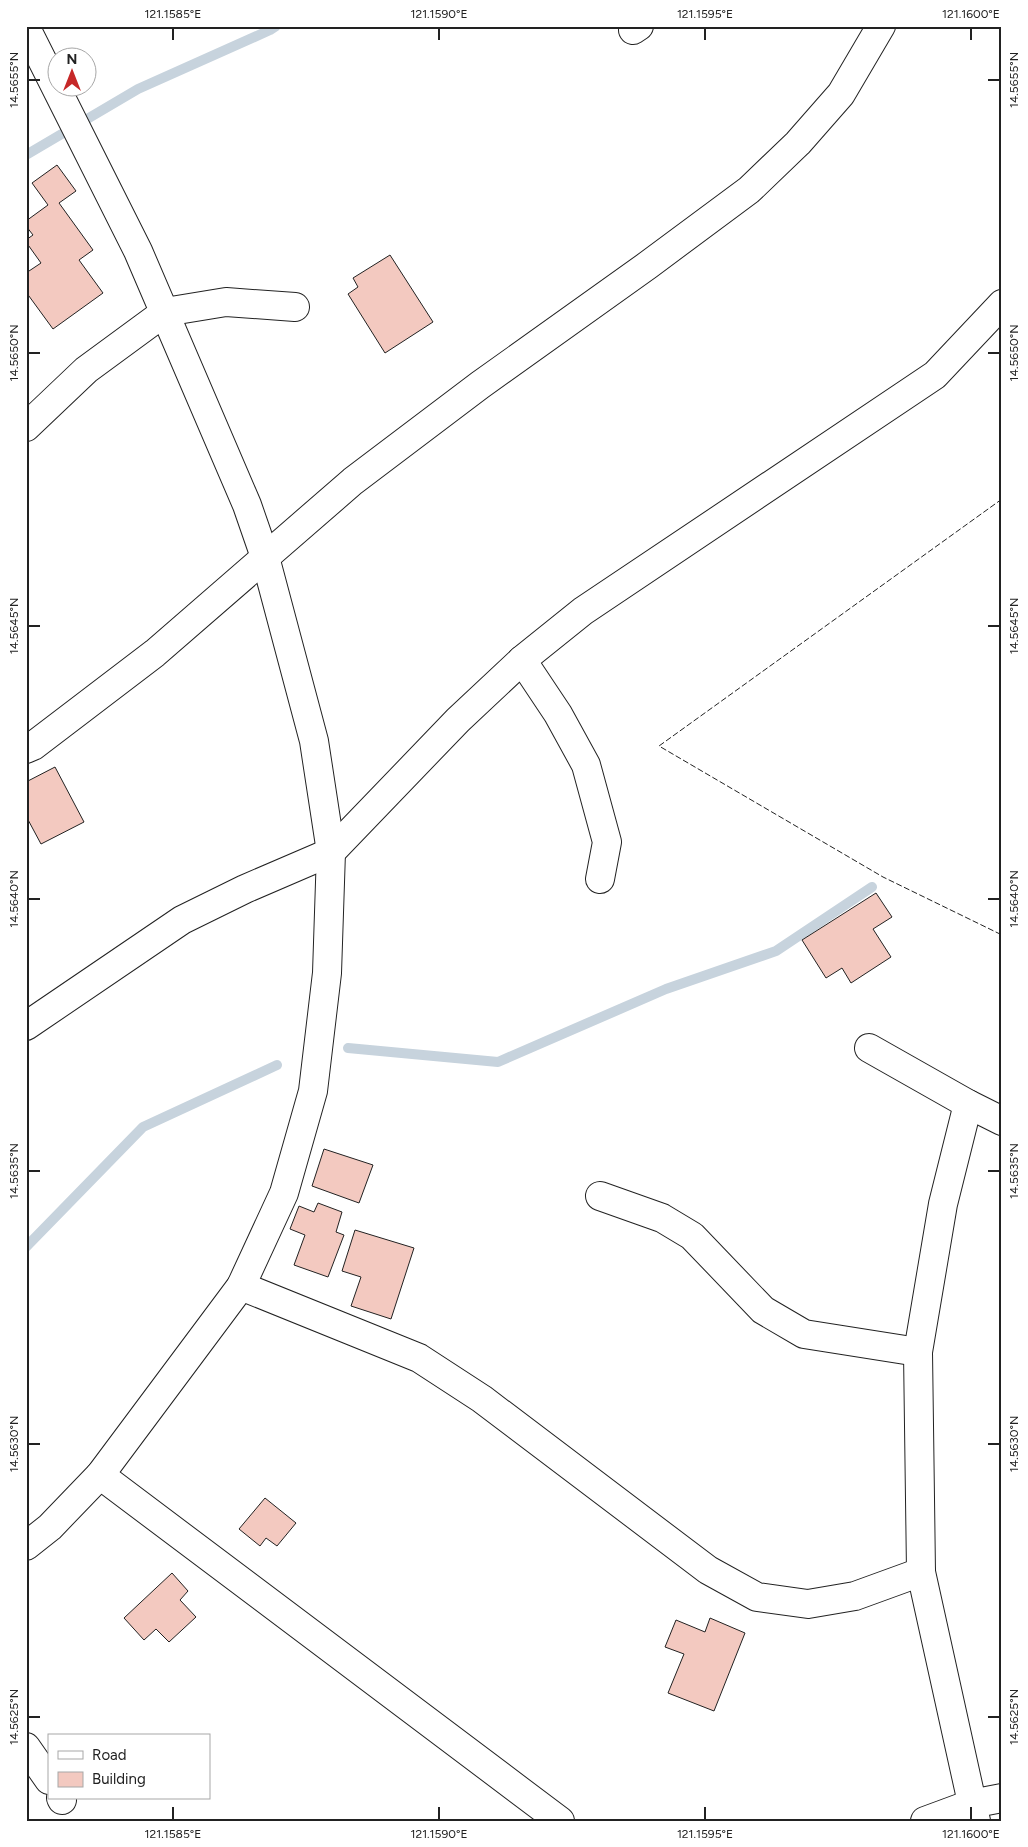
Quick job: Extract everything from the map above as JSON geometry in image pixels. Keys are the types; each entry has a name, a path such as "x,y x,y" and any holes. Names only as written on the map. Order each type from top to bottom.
{"street":[{"path":"26,749 33,746 155,653 353,480 480,385 749,190 798,143 840,94 880,26"},
{"path":"26,28 138,251 247,504 265,558 314,741 331,852 326,973 313,1091 284,1193 242,1286 100,1475 50,1527 26,1546"},
{"path":"26,427 86,370 165,312 226,302 295,307"},
{"path":"26,1026 182,920 245,889 331,852 458,720 522,660 583,611 935,375 1002,304"},
{"path":"522,660 558,714 586,765 607,842 600,880"},
{"path":"869,1048 968,1104 1002,1120"},
{"path":"968,1104 943,1204 918,1352 921,1572 974,1812"},
{"path":"600,1196 662,1218 692,1236 764,1310 804,1334 918,1352"},
{"path":"242,1286 419,1358 482,1399 708,1570 757,1597 808,1604 856,1596 921,1572"},
{"path":"100,1475 560,1821"},
{"path":"26,1747 48,1780"},
{"path":"925,1821 974,1812 1002,1798"}],"building":[{"path":"57,165 76,191 59,203 93,250 79,260 103,293 53,329 26,292 26,273 41,263 26,242 33,235 26,226 26,221 48,205 32,183"},
{"path":"390,255 433,322 385,353 348,294 358,287 353,278"},
{"path":"55,767 84,822 41,844 26,816 26,782"},
{"path":"876,893 892,917 873,929 891,957 851,983 842,968 826,978 802,940"},
{"path":"324,1149 373,1165 359,1203 312,1186"},
{"path":"318,1203 342,1212 336,1232 344,1235 328,1277 294,1265 305,1235 290,1229 299,1206 314,1212"},
{"path":"355,1230 414,1248 391,1319 351,1306 361,1277 342,1271"},
{"path":"265,1498 296,1523 277,1546 266,1538 260,1546 239,1529"},
{"path":"172,1573 188,1591 180,1600 196,1617 169,1642 156,1629 144,1640 124,1618"},
{"path":"710,1618 745,1633 714,1711 668,1693 684,1654 665,1647 676,1620 705,1632"}],"waterway":[{"path":"26,155 138,89 276,26"},
{"path":"348,1048 498,1062 666,989 776,951 872,887"},
{"path":"26,1247 143,1127 277,1065"}],"fence":[{"path":"1002,499 659,746 883,877 1002,935"}]}
